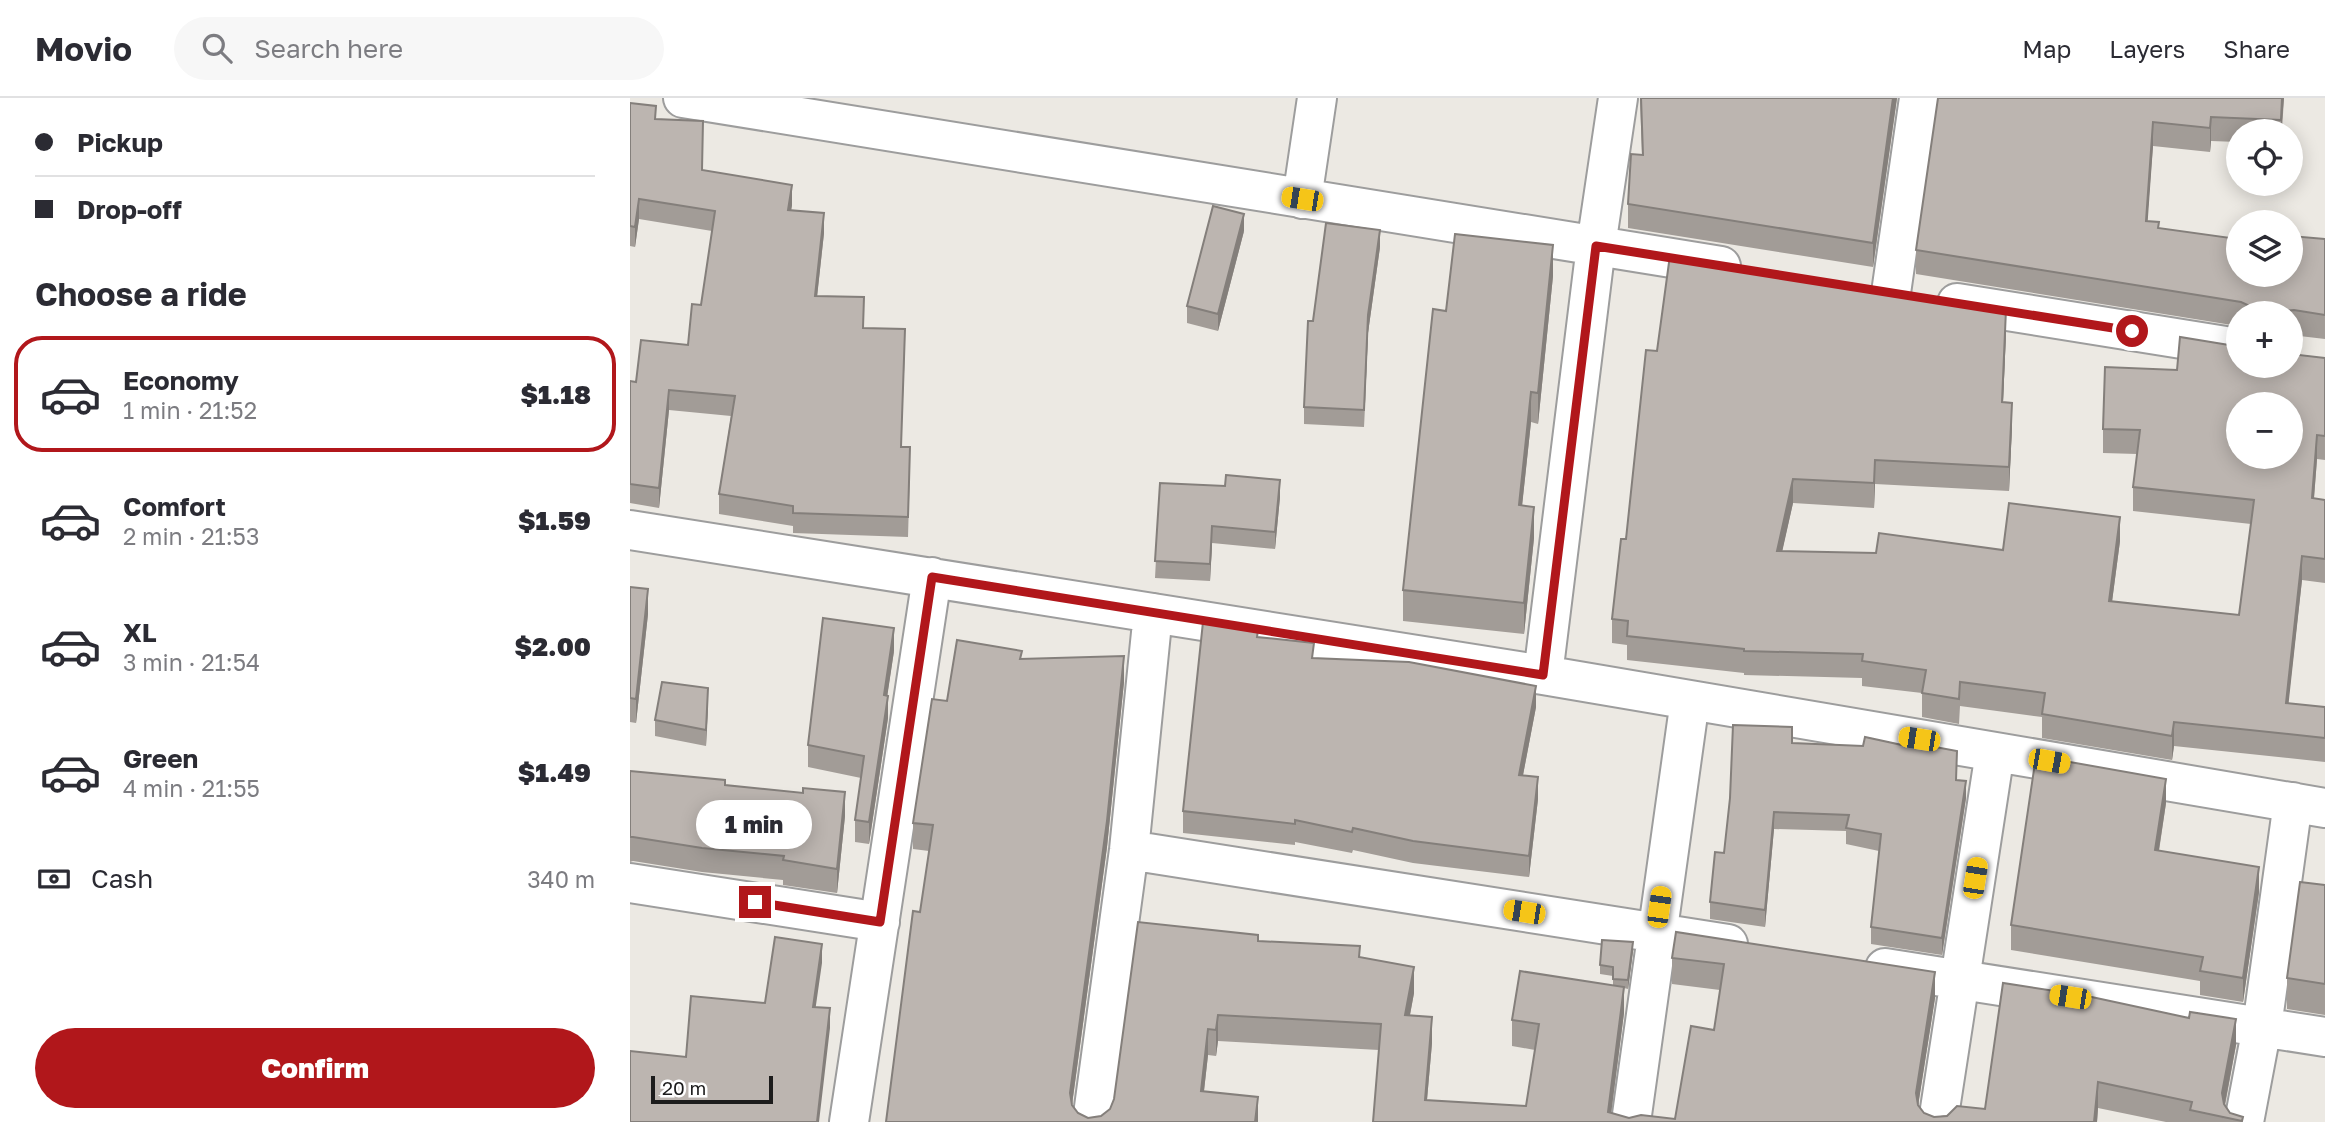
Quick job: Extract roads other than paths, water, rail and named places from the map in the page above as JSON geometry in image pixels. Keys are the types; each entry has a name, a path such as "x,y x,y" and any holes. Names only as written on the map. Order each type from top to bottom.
{"street":[{"path":"683,98 797,107 1302,199 1757,271"},
{"path":"1302,199 1317,98"},
{"path":"1543,675 1596,246 1618,98"},
{"path":"1891,293 1919,98"},
{"path":"1851,286 2226,346"},
{"path":"630,530 1543,675 2309,805 2244,1122"},
{"path":"849,1122 932,577"},
{"path":"1092,1122 1129,850 1153,612"},
{"path":"1630,1122 1690,700"},
{"path":"1938,1122 1995,752"},
{"path":"1129,850 1766,950"},
{"path":"630,883 880,922"},
{"path":"1849,962 2325,1037"}]}
